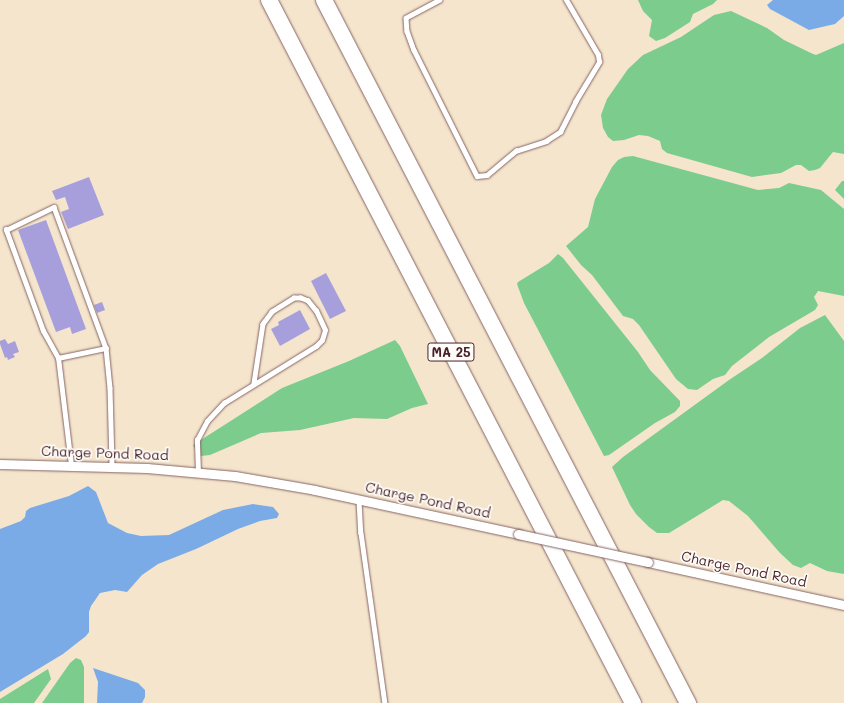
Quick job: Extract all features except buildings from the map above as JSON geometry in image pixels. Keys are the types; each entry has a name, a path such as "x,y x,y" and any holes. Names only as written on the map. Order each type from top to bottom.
{"highway":[{"name":"MA 25","path":"269,0 633,703"},
{"path":"324,0 688,703"}],"street":[{"name":"Charge Pond Road","path":"0,464 71,465 198,472 289,485 844,605"}],"lane":[{"path":"440,0 406,18 407,32 414,50 477,176 487,175 516,151 546,141 560,132 598,62 598,55 566,0"},
{"path":"71,465 58,358 43,331 6,230 54,207 106,348 110,388 112,467"},
{"path":"198,472 198,440 208,421 224,403 254,383 316,346 322,340 325,330 316,312 308,302 300,298 294,298 272,312 263,324 254,383"},
{"path":"58,358 106,348"},
{"path":"359,500 361,533 385,703"}],"green space":[{"path":"638,0 717,0 713,4 693,14 690,22 665,38 656,41 649,36 652,20 643,11"},
{"path":"731,11 767,28 784,40 816,55 844,43 844,154 833,152 820,168 815,170 809,171 801,165 796,165 781,173 752,177 667,153 662,149 660,141 648,136 639,135 624,140 613,141 608,137 603,128 601,115 607,99 628,69 643,55 681,37 714,15"},
{"path":"633,156 758,190 779,188 789,183 821,190 844,209 844,296 818,291 814,297 818,305 815,310 769,337 732,366 725,375 713,379 697,390 688,389 676,379 639,325 633,319 623,316 592,275 581,265 566,246 588,227 595,199 612,167 618,160 624,157"},
{"path":"842,181 844,181 844,199 835,190"},
{"path":"558,254 563,258 638,352 650,370 680,401 680,406 675,412 655,423 609,455 604,456 524,303 517,284 549,263"},
{"path":"825,315 844,341 844,574 827,571 810,563 801,568 793,565 780,553 748,516 729,501 723,500 669,533 657,533 649,527 636,514 630,505 612,467 623,457 729,380 762,358 800,328"},
{"path":"395,340 400,346 428,404 412,408 387,419 354,418 300,430 261,433 210,455 201,456 197,454 193,445 282,388 349,361"},
{"path":"76,658 81,660 84,667 84,703 42,703 70,663"},
{"path":"48,669 51,679 34,703 0,703 0,699"}],"water":[{"path":"773,0 844,0 844,16 835,24 809,30 770,9 767,5"},
{"path":"88,486 96,492 108,523 127,533 141,536 169,535 223,510 253,504 273,507 279,514 277,518 260,521 238,529 196,549 158,564 142,575 127,592 115,590 100,593 91,606 89,612 89,632 86,636 63,654 0,692 0,529 21,521 25,517 26,511 30,508 69,496"},
{"path":"93,668 138,683 145,690 145,697 142,703 97,703 98,682"}]}
